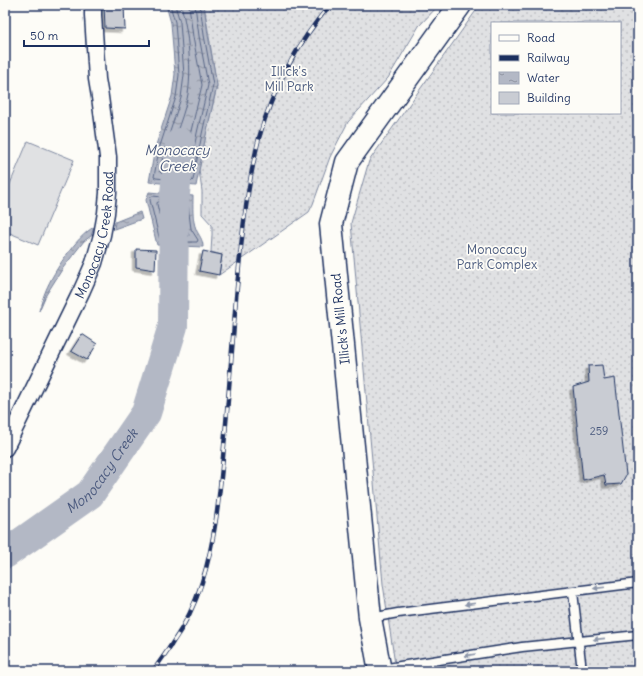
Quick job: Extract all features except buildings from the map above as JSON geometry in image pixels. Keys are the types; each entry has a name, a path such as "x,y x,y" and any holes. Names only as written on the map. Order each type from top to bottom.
{"street":[{"name":"Monocacy Creek Road","path":"5,448 82,290 94,263 102,235 108,193 108,157 97,79 93,5"},
{"name":"Illick's Mill Road","path":"379,670 370,618 331,224 347,162 460,5"}],"lane":[{"path":"370,618 398,613 638,583"},
{"path":"573,592 582,671"},
{"path":"379,670 522,647 638,635"}],"green space":[{"name":"Illick's Mill Park","path":"204,5 439,5 419,26 388,78 348,122 330,157 309,212 219,275 222,255 211,252 212,225 202,214 202,191 199,170 217,87"},
{"name":"Monocacy Park Complex","path":"480,5 638,5 638,671 396,671 383,584 351,223 369,161"},
{"path":"28,141 74,160 38,245 5,231 5,196"}],"water":[{"name":"Monocacy Creek","path":"166,5 204,5 217,85 196,186 149,182 155,148 172,96 175,74 171,23"},
{"name":"Monocacy Creek","path":"149,192 193,196 194,221 196,229 202,240 203,247 157,245 146,200"},
{"path":"140,212 142,219 114,229 115,222"},
{"path":"94,227 91,236 84,241 63,268 46,295 39,311 46,290 60,264 80,238"}],"waterway":[{"name":"Monocacy Creek","path":"5,554 90,494 146,413 173,326 174,204 180,143"}],"railway":[{"path":"153,671 186,621 200,589 213,536 218,504 242,237 247,197 259,138 271,102 287,67 318,19 330,5"}]}
